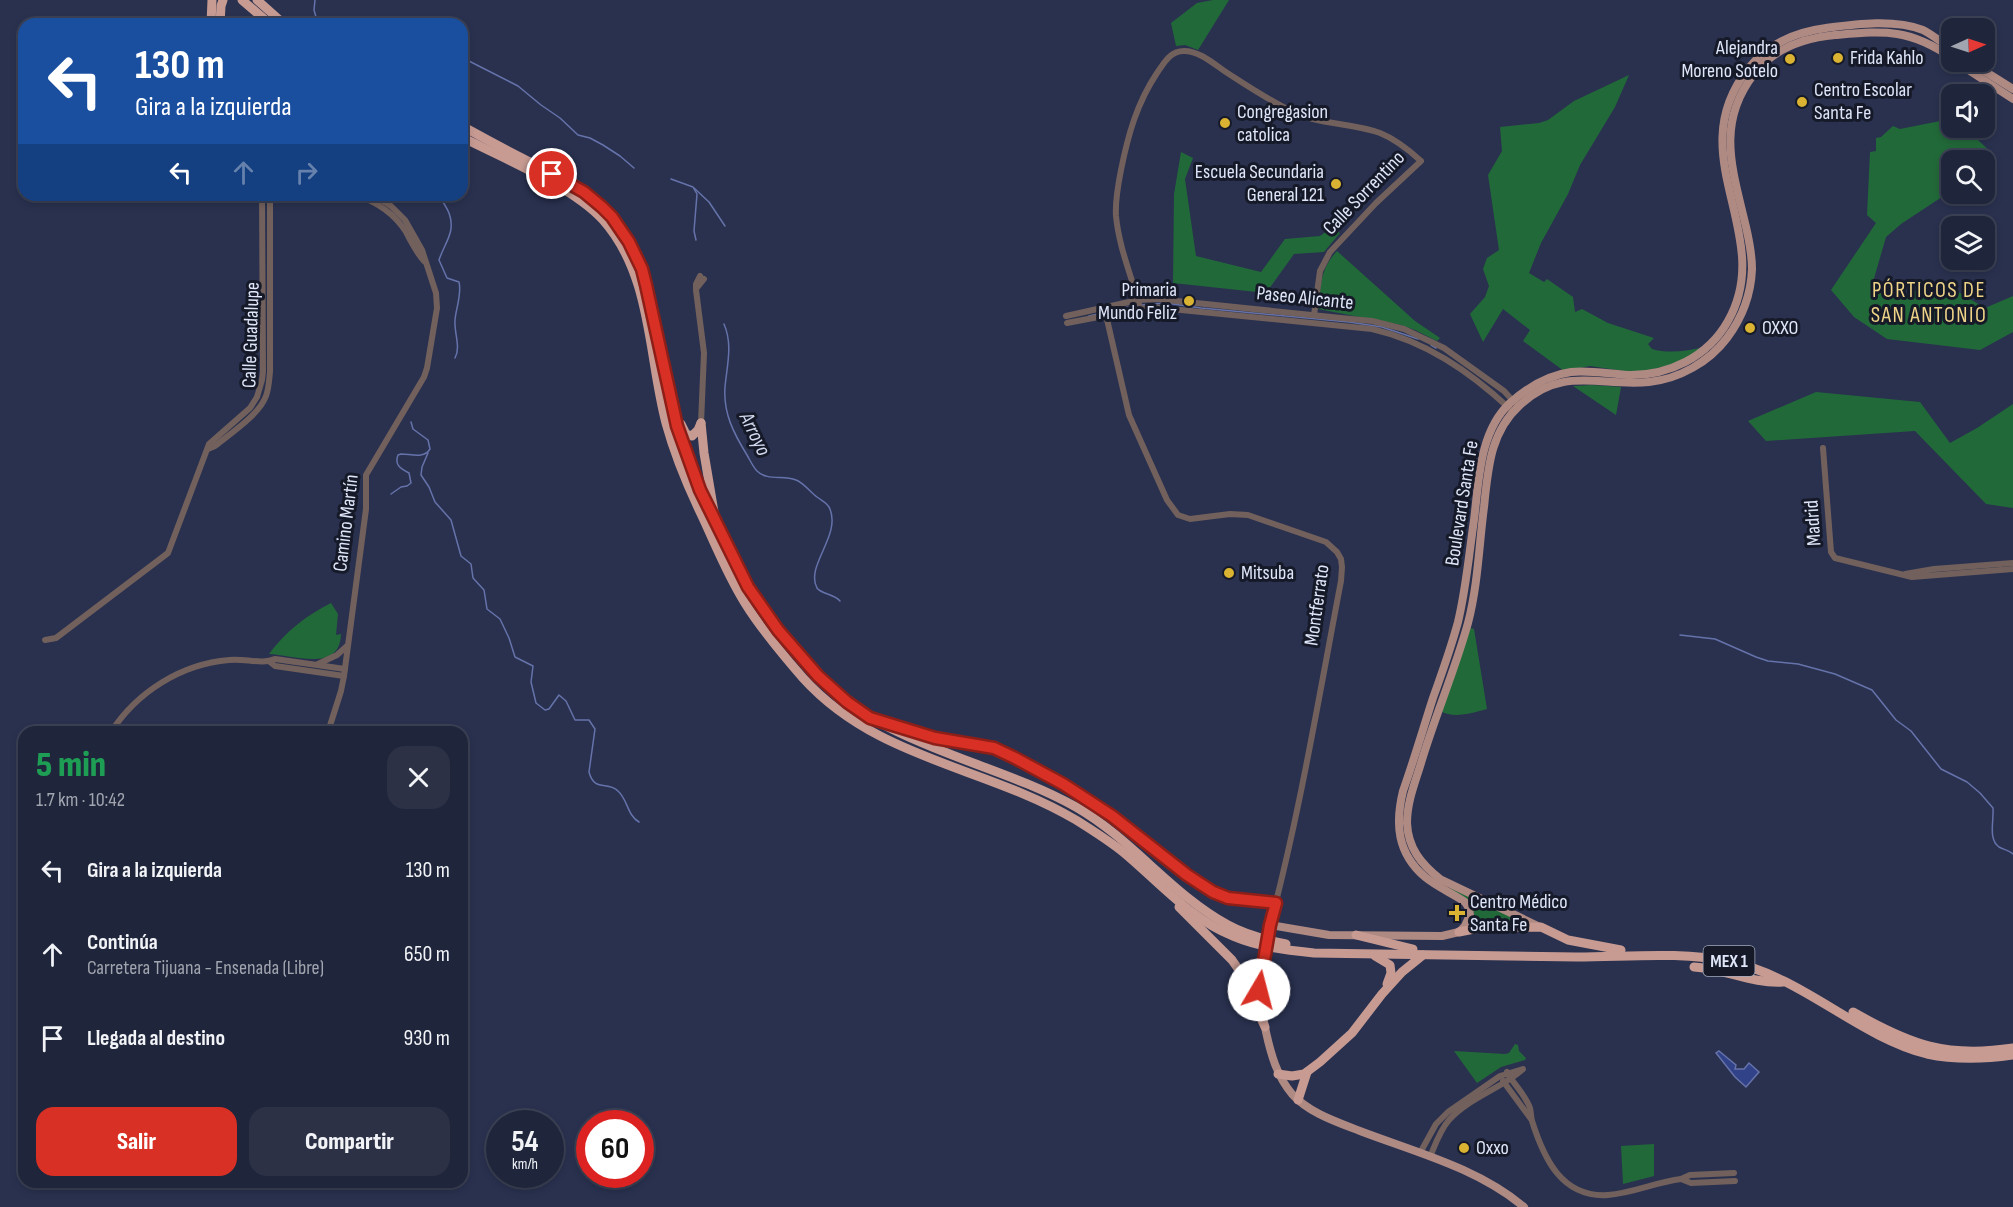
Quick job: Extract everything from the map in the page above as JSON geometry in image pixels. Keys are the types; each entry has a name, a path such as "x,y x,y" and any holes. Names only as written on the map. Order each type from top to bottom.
{"highway":[{"path":"211,18 212,0"},
{"path":"219,18 223,0"},
{"path":"242,0 263,18"},
{"path":"257,0 279,18"},
{"path":"265,0 281,18"},
{"name":"MEX 1","path":"468,129 584,192 612,217 621,229 636,254 646,285 671,404 691,468 748,587 778,630 818,676 847,702 870,718 924,744 1031,784 1078,808 1113,832 1206,911 1242,932 1292,945 1413,949 1697,951 1739,958 1784,974 1892,1033 1915,1043 1958,1050 2013,1048"},
{"name":"MEX 1","path":"468,139 564,189 592,209 619,240 637,279 664,412 681,469 716,547 746,605 804,679 841,712 885,740 1027,794 1068,816 1121,850 1166,891 1206,922 1250,943 1291,951 1424,955 1697,957 1732,962 1787,982 1883,1036 1920,1051 1953,1058 2013,1056"},
{"path":"671,404 686,434 692,436 695,434 701,423"},
{"path":"701,423 706,470 716,523"},
{"path":"870,718 935,738 988,746 1006,753 1063,784 1112,816 1187,875 1213,892 1228,898 1276,903"},
{"path":"1166,891 1171,900 1232,960 1239,970 1265,1027"},
{"path":"1459,932 1479,928 1541,927 1568,940 1621,950"},
{"path":"1356,935 1413,949"},
{"path":"1368,954 1383,959 1390,965 1390,977 1382,994"},
{"path":"1298,1100 1300,1087 1307,1072 1352,1033 1382,994 1407,967 1424,955"},
{"path":"1694,967 1764,981 1787,982"},
{"path":"1278,1074 1292,1076 1307,1072"}],"main road":[{"name":"Boulevard Santa Fe","path":"1459,932 1468,922 1469,908 1416,868 1405,851 1399,832 1398,817 1403,791 1458,621 1467,572 1481,463 1492,427 1513,406 1551,386 1567,381 1587,379 1640,383 1673,377 1705,360 1729,336 1747,300 1752,268 1730,154 1731,126 1741,93 1752,75 1766,60 1789,46 1812,38 1880,32 1909,35 1940,45"},
{"path":"1977,72 2013,89"},
{"path":"1981,72 2013,99"},
{"name":"Boulevard Santa Fe","path":"1513,406 1491,454 1478,564 1468,623 1435,716 1409,801 1408,830 1416,855 1440,879 1541,927"},
{"path":"1459,932 1442,936 1329,935 1270,925 1259,990 1273,1061 1278,1074 1298,1100 1332,1120 1430,1157 1497,1187 1524,1207"}],"street":[{"path":"218,0 218,18"},
{"name":"Calle Sorrentino","path":"1138,300 1117,230 1116,212 1120,177 1128,137 1142,97 1165,61 1176,53 1186,51 1193,52 1290,110 1315,119 1380,134 1402,146 1421,161 1376,203 1330,252 1320,271 1314,315"},
{"name":"Calle Guadalupe","path":"45,640 56,638 168,553 209,444 250,408 257,397 262,380 264,319 262,201"},
{"name":"Calle Guadalupe","path":"208,449 215,446 254,413 263,403 268,387 270,372 270,201"},
{"name":"Camino Martín","path":"372,201 395,217 424,261"},
{"name":"Camino Martín","path":"330,726 344,673 366,509 366,475 419,387 427,368 437,302 422,250 405,220 383,201"},
{"path":"701,423 704,353 696,290 702,278"},
{"path":"1138,300 1140,308"},
{"name":"Paseo Alicante","path":"1138,300 1168,300 1381,323 1411,332 1444,348 1480,373 1513,406 1440,355 1406,339 1372,329 1178,309 1140,308 1066,320 1138,300"},
{"name":"Montferrato","path":"1106,315 1129,415 1167,500 1178,515 1190,519 1230,514 1248,515 1326,542 1341,559 1341,581 1310,748 1276,903"},
{"path":"1440,355 1444,348"},
{"name":"Madrid","path":"1823,448 1833,557 1847,562 1912,574"},
{"path":"1912,574 2013,563"},
{"path":"1912,574 2013,569"},
{"path":"317,665 333,658 347,645"},
{"path":"116,726 134,703 158,685 200,665 222,660 243,659 270,662 275,666 344,673"},
{"path":"270,662 275,659 317,665 344,673"},
{"path":"1270,925 1276,903"},
{"path":"1420,1154 1436,1124 1443,1117 1476,1090 1507,1072 1523,1069 1448,1120 1430,1157"},
{"path":"1507,1072 1530,1109 1531,1119"},
{"path":"1500,1076 1531,1119 1547,1158 1556,1173 1581,1190 1597,1195 1620,1193 1690,1175 1734,1173"},
{"path":"1681,1179 1691,1183 1735,1181"}],"green space":[{"path":"1229,0 1198,50 1185,45 1176,46 1171,23 1197,3"},
{"path":"1629,75 1615,107 1580,165 1568,194 1541,243 1529,273 1544,282 1547,279 1573,297 1575,312 1582,309 1608,323 1654,338 1648,344 1652,349 1678,351 1704,347 1670,365 1637,373 1590,366 1564,371 1523,341 1530,330 1503,309 1483,342 1470,314 1485,297 1489,286 1483,269 1487,258 1499,250 1488,175 1502,151 1500,127 1548,120 1574,101"},
{"path":"1940,121 1941,138 1974,138 1989,150 1941,150 1941,198 1901,224 1886,237 1873,282 1900,297 1940,281 1985,308 2013,296 2013,332 1980,350 1887,339 1854,317 1831,290 1876,223 1867,215 1870,152 1876,151 1876,138 1881,137 1893,126 1900,129"},
{"path":"1181,152 1193,158 1185,179 1196,256 1261,272 1285,239 1320,236 1332,227 1340,233 1324,252 1294,254 1266,293 1173,283 1174,194"},
{"path":"1337,251 1415,321 1440,338 1437,341 1401,325 1318,309 1324,271"},
{"path":"1573,386 1621,387 1616,415"},
{"path":"1816,392 1920,402 1950,443 2013,404 2013,508 1986,504 1915,431 1766,441 1748,421"},
{"path":"331,603 338,614 336,635 341,634 339,646 333,654 314,659 269,654 297,625"},
{"path":"1467,627 1474,629 1487,709 1451,715 1440,711"},
{"path":"1449,887 1531,925 1471,927 1474,913"},
{"path":"1515,1044 1518,1045 1525,1060 1501,1067 1477,1083 1454,1051 1505,1054 1509,1053"},
{"path":"1654,1144 1654,1176 1623,1184 1621,1146"}],"water":[{"path":"1719,1051 1736,1065 1735,1069 1744,1069 1749,1063 1759,1072 1746,1087 1716,1053"}],"waterway":[{"name":"Arroyo","path":"315,0 316,18"},
{"name":"Arroyo","path":"468,61 518,86 578,135 603,145 634,168"},
{"name":"Arroyo","path":"671,179 693,187 697,194 694,231 696,240"},
{"path":"694,188 709,202 725,226"},
{"path":"442,201 449,213 451,226 439,260 447,278 459,282 460,287 455,320 457,349 455,358"},
{"path":"1142,305 1166,303 1349,322 1382,327 1418,339"},
{"path":"1089,316 1137,305"},
{"name":"Arroyo","path":"724,324 729,347 725,397 734,431 757,471 765,476 799,481 829,507 832,519 831,530 819,560 815,579 819,590 840,601"},
{"path":"1431,345 1436,348"},
{"path":"391,494 411,483 409,473 398,464 398,455 421,455 430,449 428,440 413,429 411,422"},
{"path":"428,453 421,475 435,502 451,520 461,556 471,564 473,578 484,590 487,609 500,619 515,657 533,666 531,682 536,703 545,710 549,709 559,695 566,701 575,720 589,720 595,729 589,772 591,778 598,784 618,791 632,815 639,822"},
{"path":"1680,635 1715,639 1768,661 1798,664 1835,674 1872,690 1896,720 1911,731 1941,769 1967,782 1993,808 1992,829 1996,844 2013,854"}],"place":[{"name":"Frida Kahlo","path":"1838,58"},
{"name":"Alejandra Moreno Sotelo","path":"1790,59"},
{"name":"Centro Escolar Santa Fe","path":"1802,102"},
{"name":"Congregasion catolica","path":"1225,123"},
{"name":"Escuela Secundaria General 121","path":"1336,184"},
{"name":"Primaria Mundo Feliz","path":"1189,301"},
{"name":"OXXO","path":"1750,328"},
{"name":"Mitsuba","path":"1229,573"},
{"name":"Centro Médico Santa Fe","path":"1457,913"},
{"name":"Oxxo","path":"1464,1148"}],"district":[{"name":"PÓRTICOS DE SAN ANTONIO","path":"1929,302"}],"route":[{"path":"552,174 584,192 602,207 621,229 636,254 650,301 671,404 691,468 748,587 795,651 832,690 870,718 935,738 981,745 1006,753 1063,784 1112,816 1187,875 1213,892 1228,898 1276,903 1259,990"}]}
